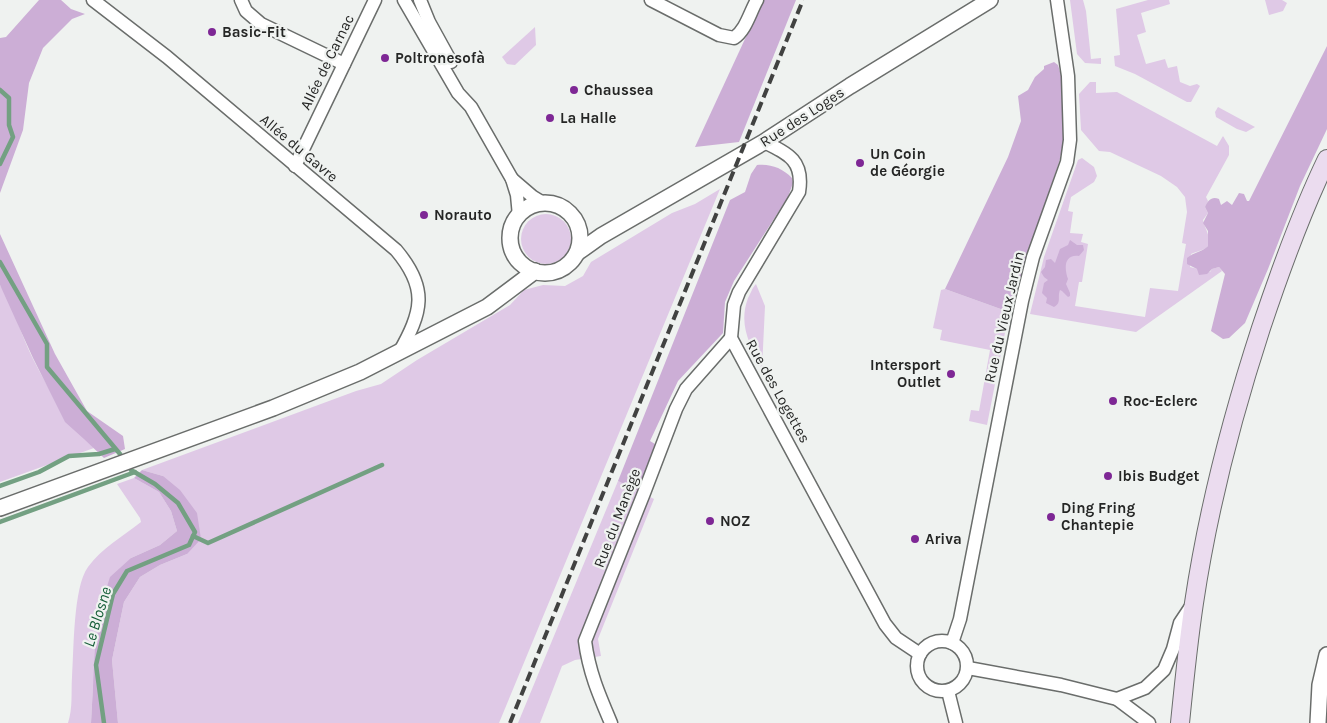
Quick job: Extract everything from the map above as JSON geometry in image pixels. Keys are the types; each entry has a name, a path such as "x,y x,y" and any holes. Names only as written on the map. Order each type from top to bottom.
{"main road":[{"path":"1180,723 1194,602 1210,516 1230,432 1244,379 1277,278 1327,159"}],"street":[{"name":"Allée du Gavre","path":"93,0 167,57 396,250 412,271 417,285 419,301 413,325 399,353"},
{"path":"241,0 246,11 261,24 344,64"},
{"name":"Allée de Carnac","path":"295,166 375,0"},
{"path":"404,0 458,93 471,108 512,178 517,195 519,216"},
{"path":"420,0 429,22 468,94 471,108"},
{"path":"651,0 719,35 734,38 740,34 757,0"},
{"name":"Rue des Loges","path":"577,253 764,142 850,86 990,0"},
{"name":"Rue du Vieux Jardin","path":"952,643 960,619 1022,301 1033,257 1067,162 1070,140 1068,76 1057,0"},
{"name":"Rue des Logettes","path":"764,142 787,154 798,167 801,180 799,192 739,292 734,305 731,338 885,624 896,638 920,654"},
{"path":"512,178 543,204"},
{"path":"543,204 557,205 573,217 577,223 580,238 577,253 568,265 556,272 542,273 523,265 514,254 512,247 511,230 519,216 530,207 543,204"},
{"path":"577,223 587,227 612,231"},
{"path":"504,295 510,282 514,254"},
{"path":"0,508 273,408 360,372 475,314 535,271"},
{"name":"Rue du Manège","path":"611,723 588,665 585,641 676,409 686,389 731,338"},
{"path":"1117,699 1145,688 1164,670 1173,649 1180,623 1194,602"},
{"path":"946,641 952,643 962,650 968,662 968,668 962,682 948,691 936,691 924,684 920,679 917,666 920,654 934,642 946,641"},
{"path":"1318,723 1320,685 1327,655"},
{"path":"968,668 1061,685 1117,699 1149,723"},
{"path":"948,691 956,723"}],"shaded area":[{"path":"39,0 61,0 71,9 85,14 72,19 43,48 29,83 23,130 0,193 0,38 6,37"},
{"path":"763,0 796,0 739,142 695,147"},
{"path":"1070,0 1083,0 1091,59 1101,58 1101,64 1085,63 1077,54"},
{"path":"1148,0 1169,0 1170,4 1141,13 1146,32 1137,35 1146,64 1165,59 1168,68 1177,66 1180,82 1190,86 1197,84 1200,86 1191,102 1187,102 1135,74 1115,66 1114,56 1120,55 1116,9"},
{"path":"1265,0 1282,0 1287,3 1283,11 1269,15"},
{"path":"535,27 536,45 515,65 507,64 502,57"},
{"path":"1327,46 1327,129 1300,186 1245,323 1229,338 1223,339 1211,331 1225,274 1219,267 1212,269 1207,274 1199,275 1197,269 1187,264 1187,258 1208,246 1208,231 1203,223 1208,213 1205,207 1212,198 1219,199 1221,205 1227,201 1232,205 1239,193 1244,194 1247,201 1249,201"},
{"path":"1054,62 1058,65 1061,75 1066,124 1060,159 1009,312 945,289 1008,157 1021,121 1018,96 1028,90 1035,77 1044,69 1044,66"},
{"path":"1090,82 1096,82 1096,93 1117,92 1217,146 1223,136 1229,146 1229,155 1206,197 1208,201 1205,207 1208,213 1203,220 1208,236 1208,246 1191,254 1190,267 1210,272 1212,269 1219,267 1222,271 1136,332 1030,314 1044,257 1078,160 1082,158 1094,167 1097,176 1094,182 1071,197 1068,211 1073,212 1070,233 1083,234 1081,242 1088,244 1082,282 1079,282 1075,306 1145,317 1150,288 1178,291 1186,244 1182,243 1187,212 1185,197 1177,187 1161,176 1110,152 1099,151 1081,130 1079,94"},
{"path":"1218,107 1255,127 1246,132 1237,129 1216,117 1215,112"},
{"path":"757,165 776,167 792,178 793,183 788,197 734,281 725,302 723,333 678,381 650,441 655,444 638,491 618,481 730,200 745,192 751,174"},
{"path":"720,189 499,723 118,723 112,660 124,602 140,577 160,565 187,554 163,476 142,470 356,391 381,384 417,360 510,305 524,290 543,285 565,286 583,276 591,262 672,213 695,204"},
{"path":"541,214 551,214 564,221 571,234 571,244 564,257 551,264 541,264 532,260 525,253 521,244 521,234 525,225 532,218"},
{"path":"0,234 55,354 87,411 123,436 125,449 104,458 65,422 0,285"},
{"path":"1070,240 1077,245 1083,245 1084,250 1079,256 1068,259 1066,263 1068,279 1066,284 1070,296 1068,297 1060,290 1059,302 1054,307 1046,303 1047,298 1042,293 1044,283 1048,280 1041,272 1045,267 1046,260 1051,259 1055,263 1060,249 1068,245"},
{"path":"756,284 765,306 762,369 747,335 744,317 748,298"},
{"path":"0,285 39,371 60,406 94,448 0,482"},
{"path":"945,289 1009,312 987,425 969,421 971,410 979,411 990,350 940,340 942,330 933,328 941,290"},
{"path":"142,470 163,476 180,490 197,513 201,539 187,554 160,565 140,577 124,602 112,660 118,723 91,723 95,648 104,596 110,577 131,558 160,545 177,531 171,511 159,492 134,478"},
{"path":"134,478 159,492 171,511 177,531 160,545 131,558 93,685 91,723 68,723 71,706 75,620 79,589 83,576 93,560 141,522 117,484"},
{"path":"618,481 654,499 598,639 601,656 575,660 562,666 540,723 518,723"}],"waterway":[{"name":"Le Blosne","path":"0,90 9,98 9,125 13,137 0,164"},
{"name":"Le Blosne","path":"0,262 47,344 47,367 120,454"},
{"path":"0,486 39,472 69,456 99,454 115,449"},
{"path":"193,536 208,543 382,465"},
{"name":"Le Blosne","path":"104,723 96,665 113,594 127,571 189,545 195,532 178,503 155,484 131,470"},
{"path":"0,522 135,472"}],"railway":[{"path":"510,723 803,0"}],"place":[{"name":"Basic-Fit","path":"212,32"},
{"name":"Poltronesofà","path":"385,58"},
{"name":"Chaussea","path":"574,90"},
{"name":"La Halle","path":"550,118"},
{"name":"Un Coin de Géorgie","path":"860,163"},
{"name":"Norauto","path":"424,215"},
{"name":"Intersport Outlet","path":"951,374"},
{"name":"Roc-Eclerc","path":"1113,401"},
{"name":"Ibis Budget","path":"1108,476"},
{"name":"Ding Fring Chantepie","path":"1051,517"},
{"name":"NOZ","path":"710,521"},
{"name":"Ariva","path":"915,539"}]}
